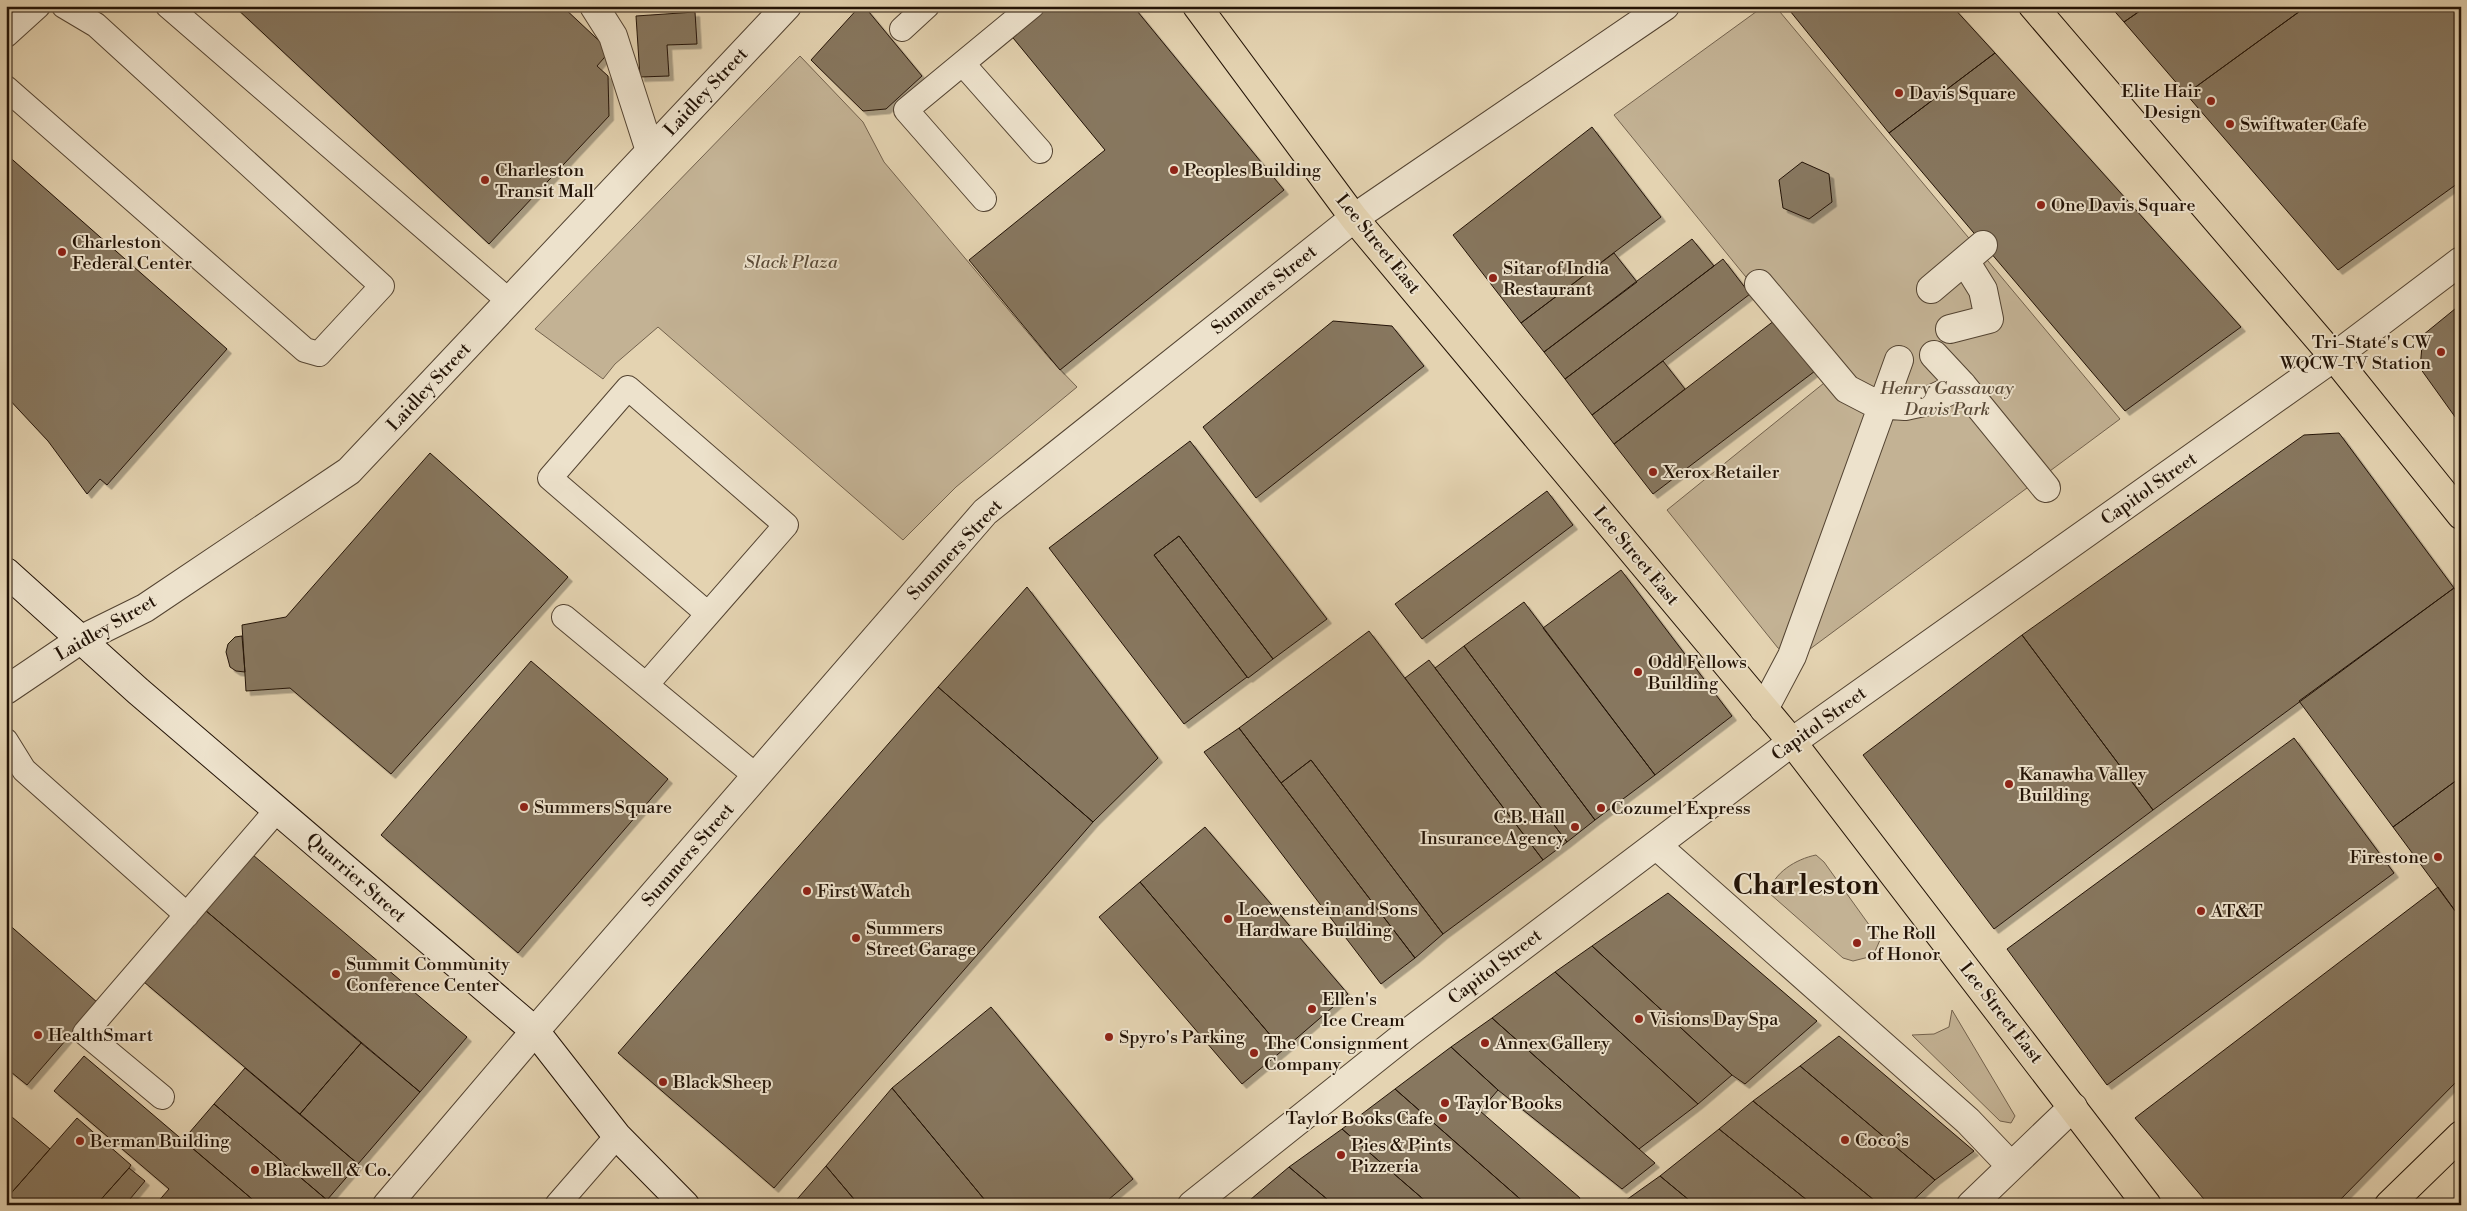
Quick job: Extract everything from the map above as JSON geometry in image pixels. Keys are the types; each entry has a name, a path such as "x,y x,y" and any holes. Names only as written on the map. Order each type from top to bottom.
{"main road":[{"name":"Lee Street East","path":"1197,6 1354,218 1792,742 2147,1205"},
{"path":"2033,6 2334,358 2461,515"},
{"path":"2389,1205 2461,1135"}],"street":[{"path":"594,6 613,36 650,151"},
{"name":"Laidley Street","path":"6,690 80,640 145,608 349,471 787,6"},
{"name":"Summers Street","path":"387,1205 534,1031 985,512 1354,218 1665,6"},
{"path":"1931,289 1974,253 1989,319 1950,329"},
{"name":"Capitol Street","path":"1192,1205 1409,1032 1792,742 2334,358 2461,261"},
{"path":"1759,284 1847,389 1876,404 1905,406 1928,401 1962,385"},
{"path":"1934,355 1962,385 2046,488"},
{"path":"1764,708 1792,656 1899,360"},
{"name":"Quarrier Street","path":"6,572 80,640 534,1031 617,1136 685,1205"},
{"path":"1656,845 1968,1121 2011,1166"},
{"path":"1971,1205 2073,1107"}],"lane":[{"path":"6,35 38,6"},
{"path":"6,88 305,350 319,354 382,286 96,25 64,6"},
{"path":"168,6 509,302"},
{"path":"902,29 927,6"},
{"path":"984,198 906,110 1032,6"},
{"path":"963,64 1040,151"},
{"path":"646,685 786,525 628,388 550,478 708,614"},
{"path":"564,617 756,776"},
{"path":"6,741 24,770 187,915"},
{"path":"162,1097 85,1033 277,810"},
{"path":"557,1205 617,1136"}],"green space":[{"name":"Henry Gassaway Davis Park","path":"1764,6 1775,6 2120,419 1810,649 1792,656 1778,648 1667,510 1829,379 1614,115"},
{"name":"Slack Plaza","path":"800,56 863,122 884,162 1050,359 1077,387 956,487 903,540 658,327 615,364 603,379 535,329"},
{"path":"1816,855 1824,862 1880,940 1873,956 1853,961 1843,958 1769,893 1775,879 1786,868"},
{"path":"1952,1010 2015,1116 2011,1123 2000,1121 1912,1035 1934,1034 1949,1027"}],"building":[{"name":"Charleston Transit Mall","path":"234,6 562,6 610,51 597,66 608,76 609,116 489,244"},
{"path":"860,6 864,6 922,76 886,109 863,111 811,60"},
{"name":"Peoples Building","path":"1042,6 1133,6 1284,190 1060,370 969,260 1105,150 1009,33"},
{"name":"Davis Square","path":"1786,6 1952,6 1995,53 1889,133"},
{"path":"2110,6 2147,6 2124,22"},
{"path":"2147,6 2307,6 2186,94 2124,22"},
{"path":"2307,6 2461,6 2461,181 2338,270 2186,94"},
{"path":"695,12 697,44 667,45 669,76 640,77 636,16"},
{"name":"One Davis Square","path":"1995,53 2241,327 2125,411 1889,133"},
{"path":"1592,127 1661,217 1521,323 1453,235"},
{"name":"Charleston Federal Center","path":"6,154 227,349 107,485 100,479 87,494 48,441 6,396"},
{"path":"1802,162 1829,174 1832,202 1809,219 1783,208 1779,180"},
{"path":"1692,239 1714,266 1565,379 1544,352"},
{"path":"1614,253 1637,282 1544,352 1521,323"},
{"path":"1723,259 1750,294 1592,415 1565,379"},
{"name":"Tri-State's CW WQCW-TV Station","path":"2461,304 2461,419 2458,421 2420,368 2423,335"},
{"path":"1779,317 1819,368 1653,494 1614,444"},
{"path":"1333,321 1392,326 1424,366 1256,498 1203,427"},
{"path":"1663,361 1685,389 1614,444 1592,415"},
{"path":"2339,433 2454,588 2153,810 2022,635 2304,435"},
{"path":"1190,441 1327,619 1273,659 1179,536 1154,555 1247,677 1184,724 1049,548"},
{"path":"430,453 568,577 391,774 290,688 246,691 242,625 286,617"},
{"path":"1547,491 1573,525 1422,639 1395,604"},
{"path":"1179,536 1273,659 1248,678 1154,555"},
{"name":"Odd Fellows Building","path":"1621,570 1732,716 1655,775 1543,628"},
{"path":"1027,587 1158,758 1093,822 938,687"},
{"path":"2454,588 2461,597 2461,777 2393,827 2299,701"},
{"path":"1524,602 1655,775 1595,820 1464,646"},
{"path":"1369,631 1543,860 1443,934 1311,760 1281,783 1239,728"},
{"name":"Kanawha Valley Building","path":"2022,635 2153,810 1994,929 1863,755"},
{"path":"242,636 245,672 236,671 230,667 226,652 228,644 235,637"},
{"path":"1464,646 1595,820 1567,842 1435,668"},
{"path":"1429,660 1567,842 1543,860 1405,678"},
{"name":"Summers Square","path":"531,661 668,779 518,953 381,835"},
{"name":"Summers Street Garage","path":"938,687 1093,822 774,1188 618,1053"},
{"path":"1239,728 1415,958 1381,984 1204,752"},
{"name":"AT&T","path":"2294,738 2394,873 2107,1085 2007,949"},
{"path":"1311,760 1443,934 1415,958 1281,783"},
{"name":"Firestone","path":"2461,777 2461,919 2393,827"},
{"name":"Loewenstein and Sons Hardware Building","path":"1205,827 1348,994 1283,1050 1140,882"},
{"name":"Summit Community Conference Center","path":"253,855 467,1037 420,1092 205,910"},
{"path":"1140,882 1283,1050 1242,1084 1099,917"},
{"path":"2438,887 2461,919 2461,1077 2335,1205 2209,1205 2135,1118"},
{"path":"1668,893 1817,1021 1745,1084 1732,1075 1592,946"},
{"path":"205,910 361,1043 300,1114 144,982"},
{"name":"HealthSmart","path":"6,922 98,1003 27,1085 6,1068"},
{"name":"Visions Day Spa","path":"1592,946 1732,1075 1698,1104 1555,972"},
{"path":"1555,972 1698,1104 1639,1149 1492,1018"},
{"path":"991,1007 1133,1179 1102,1205 989,1205 892,1088"},
{"path":"1492,1018 1655,1163 1622,1189 1498,1090 1451,1047"},
{"path":"1839,1036 1974,1151 1935,1180 1800,1066"},
{"path":"361,1043 420,1092 358,1164 300,1114"},
{"path":"1451,1047 1498,1090 1480,1111 1580,1198 1574,1205 1527,1205 1395,1089"},
{"path":"84,1056 259,1205 155,1205 169,1189 54,1091"},
{"name":"Coco’s","path":"1800,1066 1935,1180 1908,1205 1880,1205 1753,1101"},
{"path":"245,1068 358,1164 327,1200 214,1104"},
{"path":"892,1088 989,1205 859,1205 826,1166"},
{"path":"1395,1089 1527,1205 1430,1205 1342,1129"},
{"path":"1753,1101 1880,1205 1813,1205 1719,1129"},
{"name":"Blackwell & Co.","path":"214,1104 327,1200 323,1205 259,1205 183,1140"},
{"path":"6,1112 50,1149 6,1199"},
{"name":"Berman Building","path":"77,1118 131,1165 129,1168 96,1205 6,1205 6,1199"},
{"path":"1342,1129 1430,1205 1334,1205 1289,1167"},
{"path":"1719,1129 1813,1205 1695,1205 1660,1176"},
{"path":"826,1166 859,1205 792,1205"},
{"path":"1289,1167 1334,1205 1244,1205"},
{"path":"129,1168 145,1181 125,1205 96,1205"},
{"path":"1660,1176 1695,1205 1622,1203"}],"place":[{"name":"Davis Square","path":"1899,93"},
{"name":"Elite Hair Design","path":"2211,101"},
{"name":"Swiftwater Cafe","path":"2230,124"},
{"name":"Peoples Building","path":"1174,170"},
{"name":"Charleston Transit Mall","path":"485,180"},
{"name":"One Davis Square","path":"2041,205"},
{"name":"Charleston Federal Center","path":"62,252"},
{"name":"Sitar of India Restaurant","path":"1493,278"},
{"name":"Tri-State's CW WQCW-TV Station","path":"2441,352"},
{"name":"Xerox Retailer","path":"1653,472"},
{"name":"Odd Fellows Building","path":"1638,672"},
{"name":"Kanawha Valley Building","path":"2009,784"},
{"name":"Summers Square","path":"524,807"},
{"name":"Cozumel Express","path":"1601,808"},
{"name":"C.B. Hall Insurance Agency","path":"1575,827"},
{"name":"Firestone","path":"2438,857"},
{"name":"First Watch","path":"807,891"},
{"name":"AT&T","path":"2201,911"},
{"name":"Loewenstein and Sons Hardware Building","path":"1228,919"},
{"name":"Summers Street Garage","path":"856,938"},
{"name":"The Roll of Honor","path":"1857,943"},
{"name":"Summit Community Conference Center","path":"336,974"},
{"name":"Ellen's Ice Cream","path":"1312,1009"},
{"name":"Visions Day Spa","path":"1639,1019"},
{"name":"HealthSmart","path":"38,1035"},
{"name":"Spyro's Parking","path":"1109,1037"},
{"name":"Annex Gallery","path":"1485,1043"},
{"name":"The Consignment Company","path":"1254,1053"},
{"name":"Black Sheep","path":"663,1082"},
{"name":"Taylor Books","path":"1445,1103"},
{"name":"Taylor Books Cafe","path":"1443,1118"},
{"name":"Coco’s","path":"1845,1140"},
{"name":"Berman Building","path":"80,1141"},
{"name":"Pies & Pints Pizzeria","path":"1341,1155"},
{"name":"Blackwell & Co.","path":"255,1170"}],"district":[{"name":"Charleston","path":"1806,885"}]}
